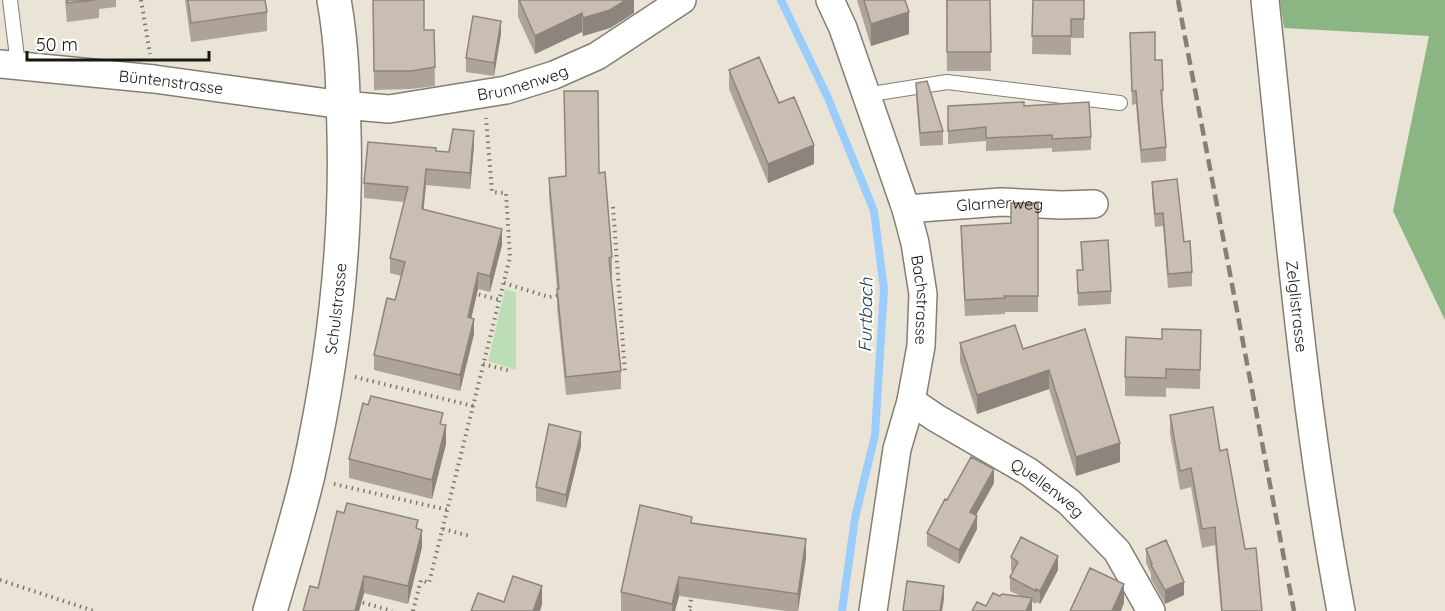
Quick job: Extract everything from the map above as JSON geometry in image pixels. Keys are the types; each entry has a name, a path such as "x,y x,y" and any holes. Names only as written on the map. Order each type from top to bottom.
{"street":[{"name":"Schulstrasse","path":"270,611 318,428 333,334 342,252 345,184 342,56 334,0"},
{"name":"Brunnenweg","path":"343,105 389,109 506,90 554,75 597,56 682,0"},
{"name":"Bachstrasse","path":"830,0 843,28 906,209 915,243 923,294 921,346 911,401 897,449 873,611"},
{"name":"Zelglistrasse","path":"1265,0 1318,484 1341,611"},
{"name":"Büntenstrasse","path":"9,64 154,79 343,105"},
{"name":"Glarnerweg","path":"906,209 1001,202 1094,204"},
{"name":"Quellenweg","path":"911,401 1029,472 1069,502 1117,551 1151,611"}],"lane":[{"path":"9,64 10,0"},
{"path":"865,95 947,82 1120,103"}],"path":[{"path":"141,0 154,79"},
{"path":"413,611 421,580 429,583 510,256 506,193 492,192 484,94"},
{"path":"613,207 625,373"},
{"path":"504,283 549,297 572,294"},
{"path":"607,290 619,289"},
{"path":"466,291 500,300"},
{"path":"483,364 511,371"},
{"path":"351,376 473,406"},
{"path":"330,483 448,510"},
{"path":"442,529 470,536"},
{"path":"0,580 94,611"},
{"path":"692,590 689,610 692,611"},
{"path":"354,600 392,611"}],"green space":[{"path":"1280,0 1445,0 1445,320 1393,211 1429,36 1284,28"},
{"path":"505,289 516,293 516,370 488,361"}],"building":[{"path":"67,0 95,0 67,3"},
{"path":"188,0 265,0 267,12 191,23"},
{"path":"373,0 424,0 424,30 434,30 435,67 411,71 374,71"},
{"path":"519,0 626,0 610,10 583,18 582,13 535,36"},
{"path":"864,0 905,0 909,12 871,24"},
{"path":"947,0 990,0 991,52 947,52"},
{"path":"1033,0 1084,0 1084,19 1071,19 1071,36 1032,36"},
{"path":"473,16 501,21 494,63 466,58"},
{"path":"1155,32 1155,60 1162,60 1163,90 1161,90 1166,147 1141,150 1136,91 1132,91 1130,33"},
{"path":"759,57 779,103 794,97 814,145 768,164 729,70"},
{"path":"927,81 943,131 920,133 916,83"},
{"path":"564,91 598,91 599,173 605,172 612,257 609,258 621,371 566,377 549,178 566,176"},
{"path":"1024,102 1024,106 1089,102 1091,137 1052,139 1052,135 986,138 986,127 948,131 948,106"},
{"path":"453,129 474,131 470,173 426,169 422,209 502,229 490,276 478,273 468,317 474,319 460,375 374,355 387,298 395,300 405,262 390,258 408,187 364,183 368,142 436,148 436,151 449,152"},
{"path":"1177,179 1184,242 1190,241 1192,272 1168,274 1163,213 1155,214 1152,182"},
{"path":"1011,203 1038,203 1038,296 1004,296 1005,298 965,300 961,226 1011,223"},
{"path":"1108,240 1111,291 1078,293 1077,270 1083,270 1081,242"},
{"path":"1015,325 1023,349 1085,329 1120,443 1076,457 1049,370 977,395 960,343"},
{"path":"1162,329 1201,330 1200,370 1166,369 1166,378 1125,377 1126,337 1162,339"},
{"path":"371,396 443,413 440,424 446,425 432,480 349,459 363,403 368,405"},
{"path":"1213,407 1220,451 1227,449 1245,549 1256,548 1262,611 1222,611 1215,527 1202,529 1191,468 1180,471 1170,415"},
{"path":"549,424 581,432 566,495 536,487"},
{"path":"971,457 994,469 970,512 977,516 959,550 927,533"},
{"path":"347,503 418,520 416,528 422,530 408,586 364,576 355,611 303,611 310,586 318,588 337,511 344,513"},
{"path":"640,505 692,517 691,523 806,539 798,594 679,577 672,604 621,592"},
{"path":"1021,537 1058,556 1040,591 1010,577 1018,562 1011,557"},
{"path":"1166,540 1184,582 1165,590 1151,565 1146,549"},
{"path":"1090,568 1124,584 1112,611 1070,611"},
{"path":"513,576 542,586 533,611 471,611 478,593 504,602"},
{"path":"907,581 944,586 940,611 903,611"},
{"path":"993,593 1000,596 1002,594 1032,598 1026,611 972,611 977,602 986,606"}],"waterway":[{"name":"Furtbach","path":"781,0 828,98 874,211 884,289 875,435 855,518 842,611"}],"railway":[{"path":"1178,0 1294,611"}]}
